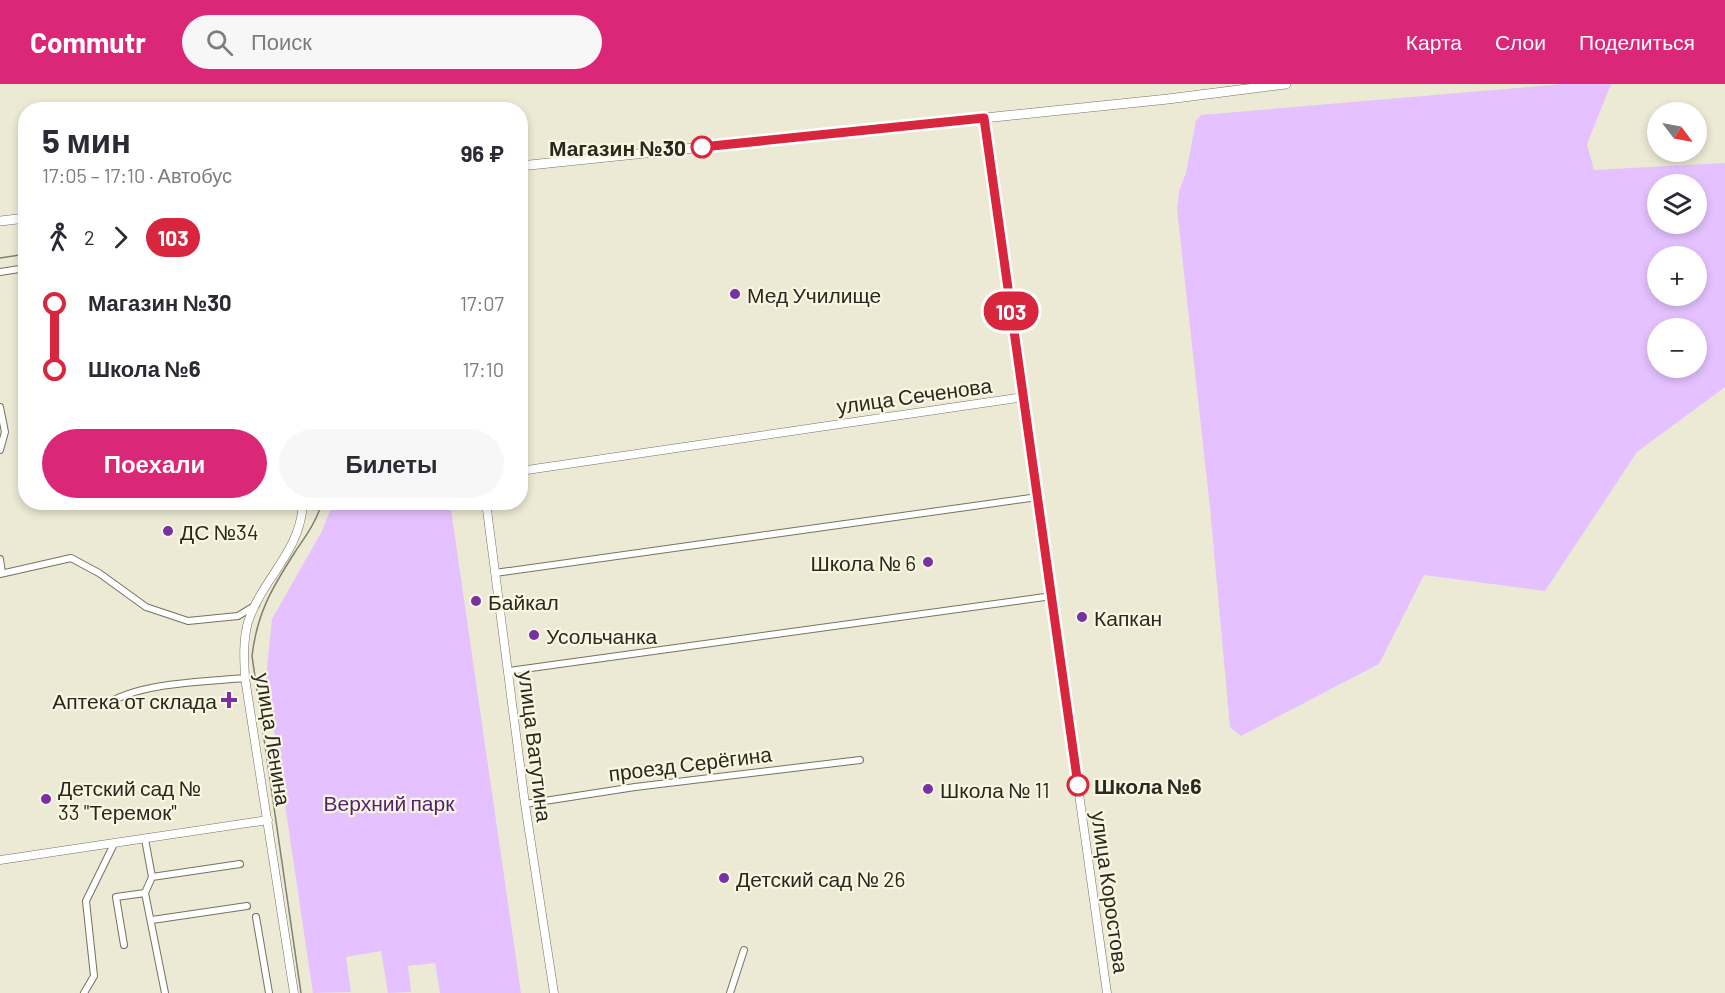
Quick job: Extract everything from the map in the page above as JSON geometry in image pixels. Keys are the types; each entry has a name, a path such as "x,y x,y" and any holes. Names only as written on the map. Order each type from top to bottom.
{"main road":[{"path":"528,165 1286,84"},
{"path":"0,221 18,219"}],"street":[{"name":"улица Коростова","path":"984,118 1107,993"},
{"path":"0,272 18,269"},
{"name":"улица Сеченова","path":"528,470 1024,397"},
{"path":"0,407 5,432 0,450"},
{"path":"495,573 1038,497"},
{"name":"улица Ленина","path":"294,993 244,678 244,645 248,623 256,605 300,533 302,510"},
{"name":"улица Ватутина","path":"487,510 525,804 554,993"},
{"path":"0,559 1,573 71,558 99,573 146,607 188,621 238,616 256,605"},
{"path":"508,671 1052,596"},
{"path":"105,705 117,696 172,685 244,678"},
{"name":"проезд Серёгина","path":"525,804 635,787 860,760"},
{"path":"0,860 268,820"},
{"path":"142,840 152,877 145,893 165,993"},
{"path":"84,993 94,976 86,901 114,844"},
{"path":"152,877 240,864"},
{"path":"123,945 116,897 145,893"},
{"path":"152,921 247,906"},
{"path":"256,917 269,993"},
{"path":"730,993 744,950"}],"green space":[{"path":"1563,84 1611,84 1587,144 1594,170 1725,163 1725,387 1637,452 1545,591 1424,575 1379,664 1241,736 1230,727 1210,508 1177,210 1179,191 1186,173 1196,121 1201,115"},
{"name":"Верхний парк","path":"330,510 451,510 521,993 440,993 435,963 408,966 411,992 388,993 381,951 346,957 351,992 313,993 266,677 272,619 322,531"}],"tram line":[{"path":"0,258 18,255"},
{"path":"301,993 252,656 254,641 267,601 320,510"}],"bus line":[{"name":"103","path":"702,147 984,118 1078,785"}],"place":[{"name":"Магазин №30","path":"702,147"},
{"name":"Мед Училище","path":"735,294"},
{"name":"ДС №34","path":"168,531"},
{"name":"Школа № 6","path":"928,562"},
{"name":"Байкал","path":"476,601"},
{"name":"Капкан","path":"1082,617"},
{"name":"Усольчанка","path":"534,635"},
{"name":"Аптека от склада","path":"229,700"},
{"name":"Школа №6","path":"1078,785"},
{"name":"Школа № 11","path":"928,789"},
{"name":"Детский сад № 33 \"Теремок\"","path":"46,799"},
{"name":"Детский сад № 26","path":"724,878"}]}
